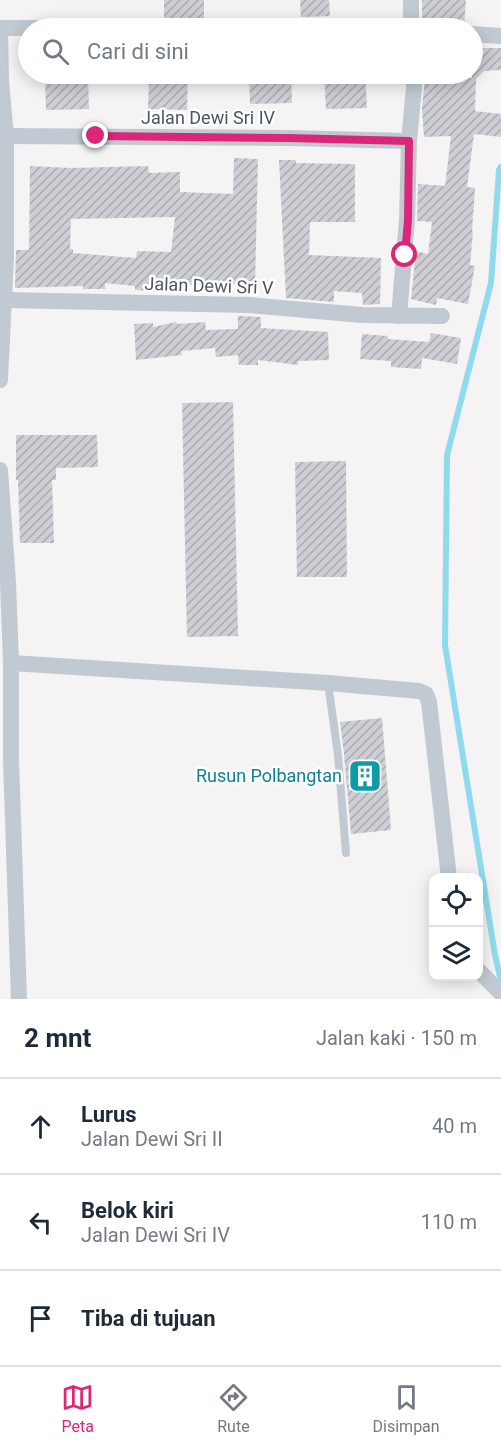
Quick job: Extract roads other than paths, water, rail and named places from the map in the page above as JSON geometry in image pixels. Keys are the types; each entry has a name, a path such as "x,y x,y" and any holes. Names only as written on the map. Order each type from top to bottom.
{"street":[{"path":"411,0 411,18"},
{"path":"0,380 11,300 0,28 18,28"},
{"path":"483,35 501,36"},
{"path":"399,316 408,220 409,141 414,84"},
{"name":"Jalan Dewi Sri IV","path":"6,136 409,141"},
{"name":"Jalan Dewi Sri V","path":"11,300 249,305 309,311 442,316"},
{"path":"0,470 11,663 11,760 19,999"},
{"path":"11,663 328,683 419,691 426,694 429,702 448,873"},
{"path":"483,975 499,991"}],"lane":[{"path":"328,683 338,755 346,853"}],"waterway":[{"path":"501,167 491,283 447,455 445,645 501,981"}],"place":[{"name":"Rusun Polbangtan","path":"365,776"}]}
